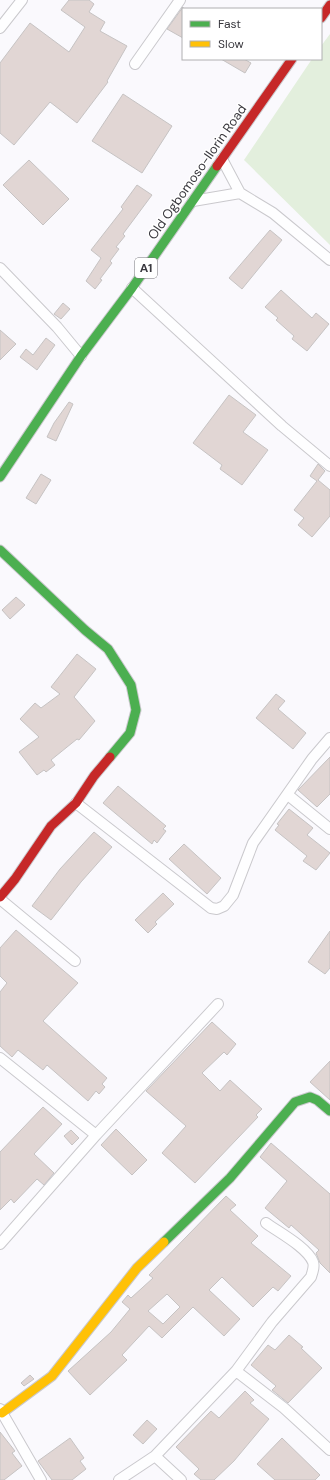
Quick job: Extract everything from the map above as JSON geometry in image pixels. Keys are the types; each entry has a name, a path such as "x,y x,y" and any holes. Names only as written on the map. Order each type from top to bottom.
{"main road":[{"path":"322,17 330,5"},
{"name":"Old Ogbomoso-Ilorin Road","path":"0,477 81,356 132,288 291,60"},
{"path":"0,550 85,630 108,649 131,685 136,710 130,733 94,776 76,803 51,826 15,879 0,898"},
{"path":"1,1411 52,1376 137,1268 230,1178 295,1102 303,1096 314,1098 330,1111"}],"street":[{"path":"0,28 22,0"},
{"path":"135,64 180,0"},
{"path":"222,159 240,193 273,213 330,260"},
{"path":"193,201 240,193"},
{"path":"0,268 57,327 81,356"},
{"path":"132,288 282,426 330,466"},
{"path":"76,803 211,908 217,909 224,906 233,895 253,843 330,738"},
{"path":"288,795 330,829"},
{"path":"0,898 75,961"},
{"path":"0,1244 96,1135 218,1004"},
{"path":"0,1058 96,1135"},
{"path":"119,1480 155,1456 236,1371 272,1322 311,1277 314,1268 313,1262 306,1253 266,1223"},
{"path":"236,1371 284,1408 330,1450"},
{"path":"1,1411 41,1480"},
{"path":"155,1456 181,1480"}],"green space":[{"path":"330,34 330,245 244,160 311,60 322,60 322,45"}],"building":[{"path":"69,0 89,0 94,4 89,12 105,22 100,31 127,46 107,81 108,82 77,123 50,102 14,145 0,133 0,63 30,23 69,52 85,27 61,10"},
{"path":"182,8 182,37 167,29"},
{"path":"223,60 246,60 251,63 245,73"},
{"path":"123,94 172,126 142,173 92,141"},
{"path":"29,160 69,199 43,225 3,185"},
{"path":"137,185 152,195 123,234 125,236 116,247 119,249 110,261 112,263 100,279 102,280 95,289 86,281 101,258 91,250 123,209 121,207"},
{"path":"270,230 282,240 242,289 229,278"},
{"path":"281,290 312,318 316,313 329,324 307,351 292,339 294,336 276,320 278,318 265,307"},
{"path":"63,303 70,309 61,319 54,314"},
{"path":"0,330 16,344 0,360"},
{"path":"46,338 55,345 37,370 20,357 26,349 33,355"},
{"path":"229,395 256,415 243,432 268,450 242,485 220,469 222,465 193,443"},
{"path":"69,402 73,404 56,441 47,437 54,423"},
{"path":"318,464 325,471 318,480 330,490 330,516 312,537 298,525 304,518 294,510 317,481 310,476"},
{"path":"41,474 51,480 36,504 26,498"},
{"path":"16,597 25,605 10,619 2,610"},
{"path":"77,654 96,669 74,697 95,721 79,740 77,739 51,760 55,765 46,772 44,770 37,775 19,752 39,737 20,719 35,703 41,708 60,694 51,687"},
{"path":"276,694 285,701 278,709 306,733 293,749 256,718"},
{"path":"330,757 330,794 317,807 298,790"},
{"path":"118,786 166,826 163,829 166,831 157,843 154,840 152,844 103,803"},
{"path":"289,809 313,828 307,835 330,853 316,870 303,861 307,856 275,830 279,825 277,824"},
{"path":"94,832 112,847 81,882 51,920 32,906 60,869"},
{"path":"184,844 221,878 207,894 169,859"},
{"path":"163,893 174,904 155,922 157,924 148,933 135,920"},
{"path":"16,930 78,983 43,1021 107,1078 102,1084 105,1087 99,1094 96,1091 88,1101 47,1065 43,1070 18,1050 12,1057 0,1046 0,992 7,983 0,976 0,948"},
{"path":"330,931 330,968 325,974 308,962"},
{"path":"212,1022 236,1044 227,1055 224,1052 202,1073 220,1091 230,1080 262,1109 256,1115 258,1117 195,1183 162,1153 186,1126 146,1091"},
{"path":"330,1061 330,1100 310,1082"},
{"path":"43,1107 62,1124 34,1154 54,1173 44,1185 37,1179 14,1203 11,1199 0,1210 0,1152"},
{"path":"116,1129 147,1160 132,1175 101,1145"},
{"path":"71,1130 79,1138 72,1145 64,1136"},
{"path":"271,1143 330,1194 330,1273 320,1263 316,1253 319,1250 291,1225 289,1228 265,1208 287,1181 260,1157"},
{"path":"226,1196 236,1205 230,1210 258,1236 251,1243 291,1276 278,1291 273,1287 253,1307 222,1277 209,1290 240,1319 224,1336 193,1307 162,1338 149,1326 122,1355 127,1360 90,1395 68,1371 111,1332 130,1309 122,1302 128,1295 131,1298 153,1278 149,1275","holes":["167,1294 180,1307 163,1324 148,1311"]},
{"path":"289,1335 303,1347 301,1348 322,1368 288,1403 272,1390 276,1386 251,1365 268,1345 275,1350"},
{"path":"30,1375 34,1379 24,1386 21,1383"},
{"path":"245,1391 254,1400 250,1403 269,1419 234,1461 214,1480 201,1480 194,1474 199,1469 176,1447 211,1411 219,1418"},
{"path":"147,1420 157,1429 143,1444 133,1435"},
{"path":"0,1432 15,1451 12,1453 22,1466 4,1480 0,1480"},
{"path":"70,1438 84,1458 80,1461 86,1469 72,1480 52,1480 38,1461"},
{"path":"282,1438 320,1475 315,1480 275,1480 257,1464"}],"traffic: fast":[{"path":"0,477 81,356 132,288 217,166"},
{"path":"0,550 85,630 108,649 131,685 136,710 130,733 110,757"},
{"path":"164,1242 230,1178 295,1102 310,1097 317,1100 330,1111"}],"traffic: slow":[{"path":"2,1413 52,1376 137,1268 164,1242"}],"traffic: jam":[{"path":"322,17 330,5"},
{"path":"217,166 291,60"},
{"path":"0,897 15,879 51,826 76,803 94,776 110,757"}]}
